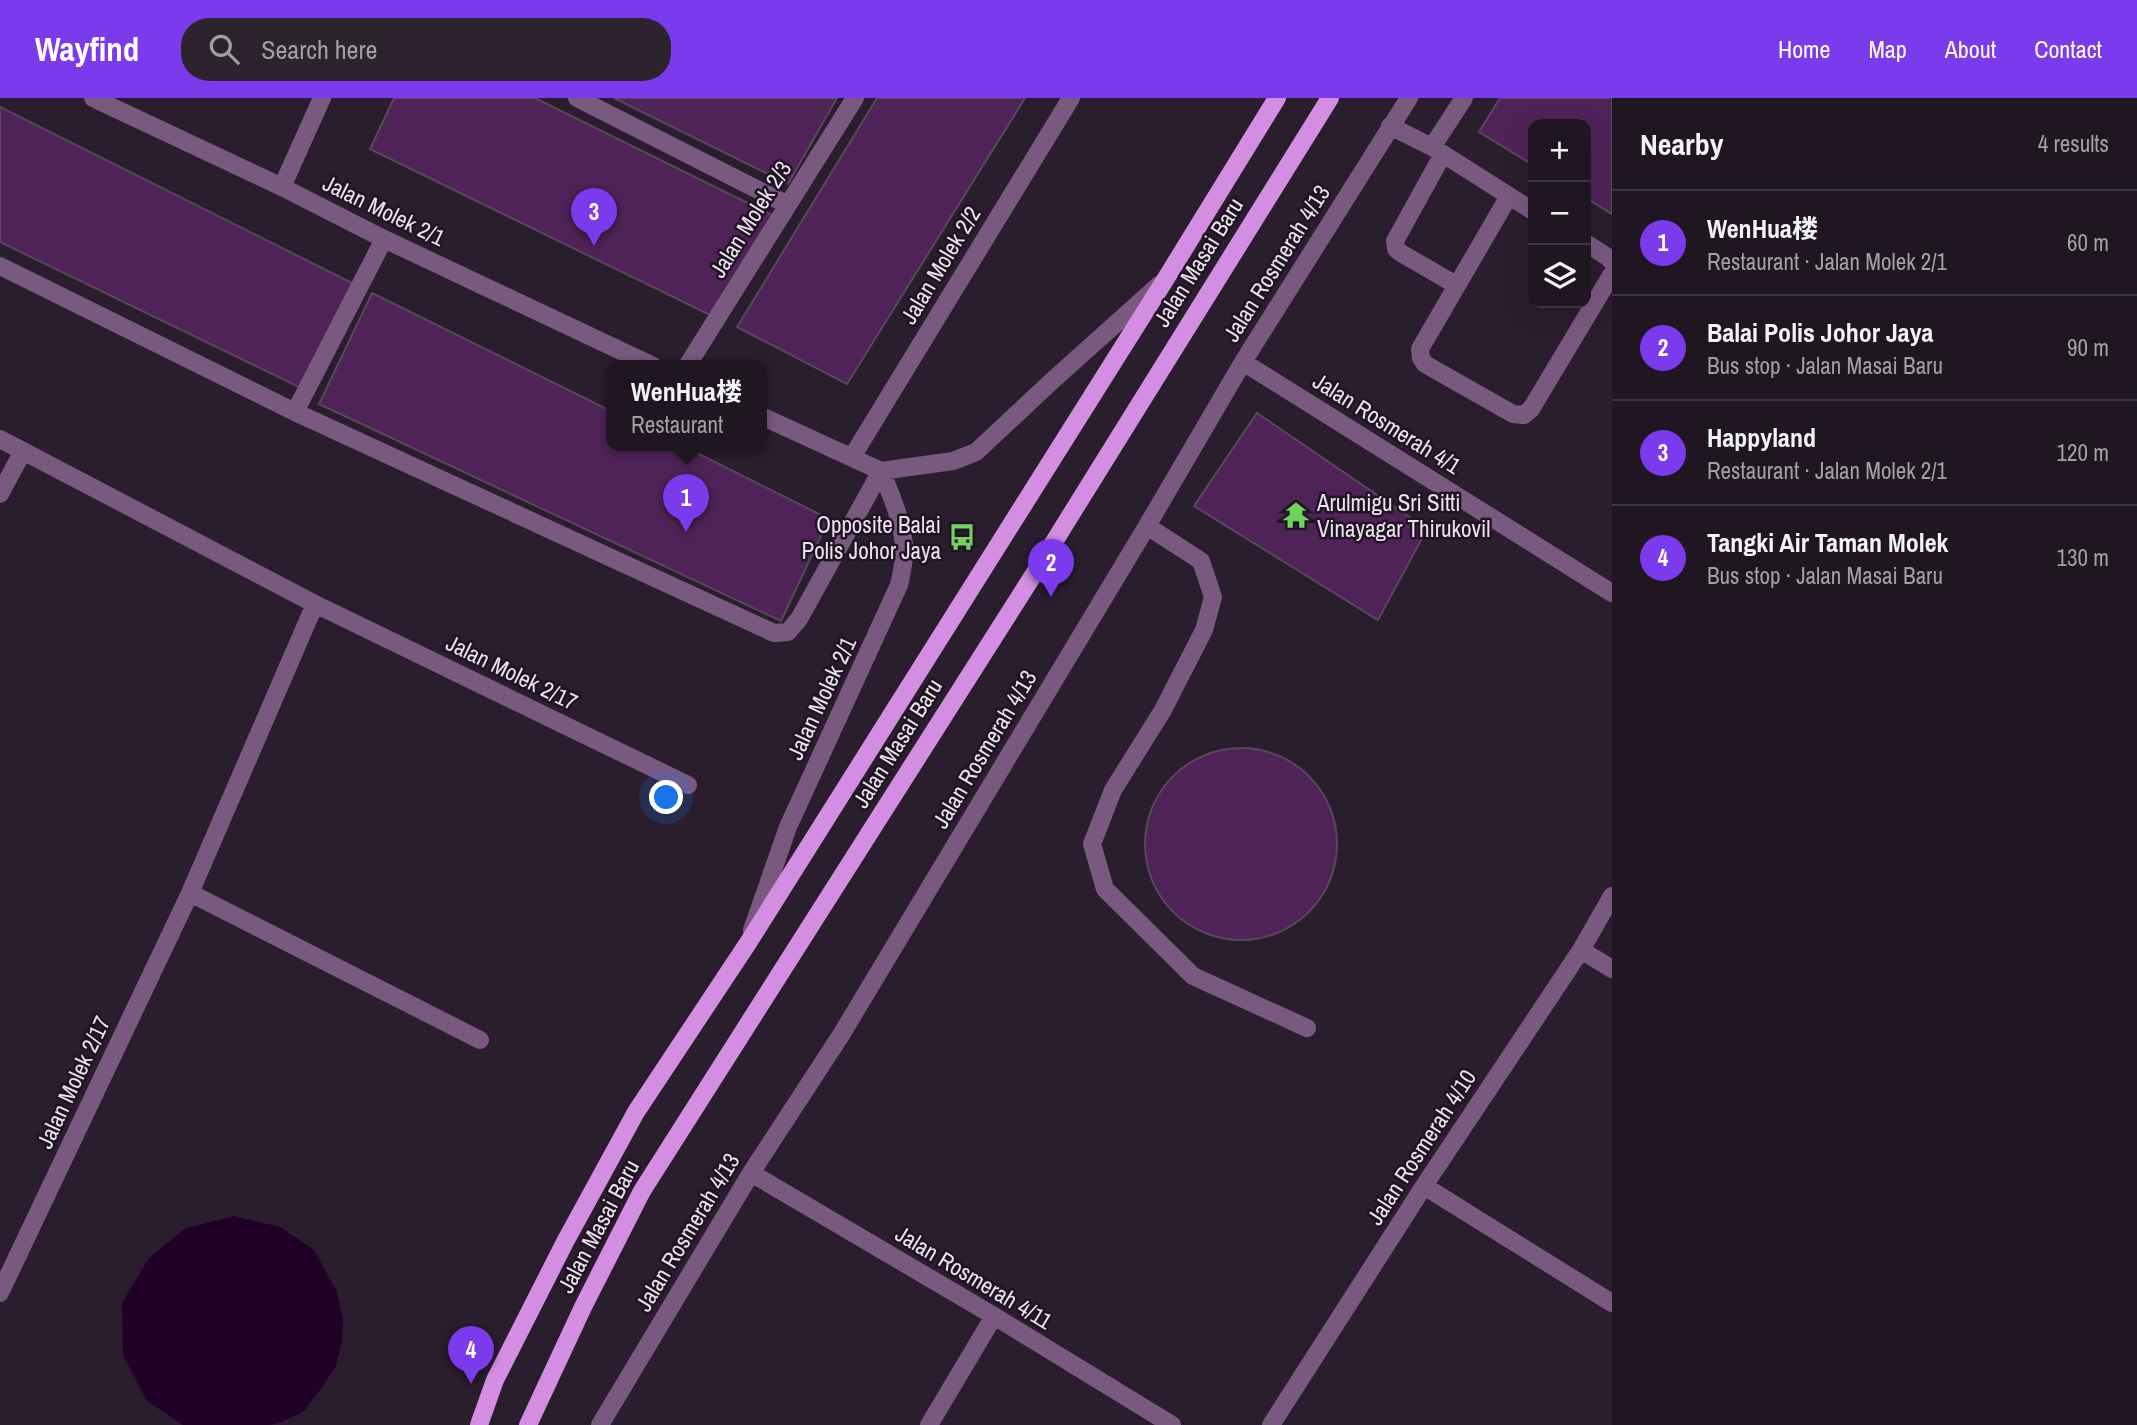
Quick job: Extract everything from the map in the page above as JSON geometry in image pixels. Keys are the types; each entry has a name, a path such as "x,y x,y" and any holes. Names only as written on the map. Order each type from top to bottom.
{"main road":[{"name":"Jalan Masai Baru","path":"479,1425 495,1380 565,1242 636,1112 748,943 1277,98"},
{"name":"Jalan Masai Baru","path":"528,1425 583,1307 642,1191 1026,585 1329,98"}],"street":[{"name":"Jalan Molek 2/1","path":"93,98 640,360"},
{"path":"282,187 322,98"},
{"path":"577,98 788,205"},
{"name":"Jalan Molek 2/3","path":"691,360 855,98"},
{"name":"Jalan Rosmerah 4/13","path":"600,1425 751,1173 841,1035 1243,362 1409,98"},
{"path":"1456,285 1401,253 1396,249 1395,241 1464,98"},
{"name":"Jalan Molek 2/2","path":"852,457 1068,99"},
{"path":"1390,126 1437,151 1528,208"},
{"path":"1509,196 1420,349 1420,358 1425,364 1513,414 1524,415 1531,409 1612,274"},
{"path":"295,412 384,239"},
{"path":"1589,245 1612,262"},
{"path":"0,266 295,412 774,633 788,632 799,619 881,471"},
{"path":"767,419 881,471 953,461 976,452 1165,280"},
{"name":"Jalan Rosmerah 4/1","path":"1243,362 1610,588"},
{"name":"Jalan Molek 2/17","path":"0,439 315,604 688,785"},
{"path":"0,494 23,451"},
{"name":"Jalan Molek 2/1","path":"748,943 788,827 899,585 905,555 903,542 896,505 881,471"},
{"path":"1147,526 1201,561 1213,597 1204,631 1163,710 1114,790 1092,844 1105,890 1193,976 1307,1028"},
{"name":"Jalan Molek 2/17","path":"0,1293 190,893 315,604"},
{"path":"190,893 480,1040"},
{"name":"Jalan Rosmerah 4/10","path":"1271,1425 1424,1185 1581,950 1612,896"},
{"path":"1581,950 1612,969"},
{"name":"Jalan Rosmerah 4/11","path":"751,1173 994,1316 1172,1425"},
{"path":"1424,1185 1612,1303"},
{"path":"929,1425 994,1316"}],"shaded area":[{"path":"234,1216 280,1227 314,1250 337,1292 343,1318 342,1341 336,1366 302,1413 279,1423 183,1425 146,1400 123,1355 122,1303 149,1258 186,1228"}],"building":[{"path":"394,98 535,98 772,215 710,315 370,149"},
{"path":"614,98 837,98 788,184"},
{"path":"877,98 1025,98 847,384 737,327"},
{"path":"1500,98 1612,98 1612,214 1591,201 1591,119 1528,119 1528,162 1479,132"},
{"path":"0,107 354,284 301,388 0,242"},
{"path":"372,293 606,409 606,451 693,451 829,519 781,621 319,404"},
{"path":"1257,413 1427,529 1378,620 1194,506"},
{"path":"1241,748 1278,755 1309,776 1330,807 1337,844 1330,881 1309,912 1278,933 1241,940 1204,933 1173,912 1152,881 1145,844 1152,807 1173,776 1204,755"}],"place":[{"name":"Happyland","path":"594,246"},
{"name":"Arulmigu Sri Sitti Vinayagar Thirukovil","path":"1296,515"},
{"name":"WenHua楼","path":"686,532"},
{"name":"Opposite Balai Polis Johor Jaya","path":"962,537"},
{"name":"Balai Polis Johor Jaya","path":"1051,597"},
{"name":"Tangki Air Taman Molek","path":"471,1384"}]}
